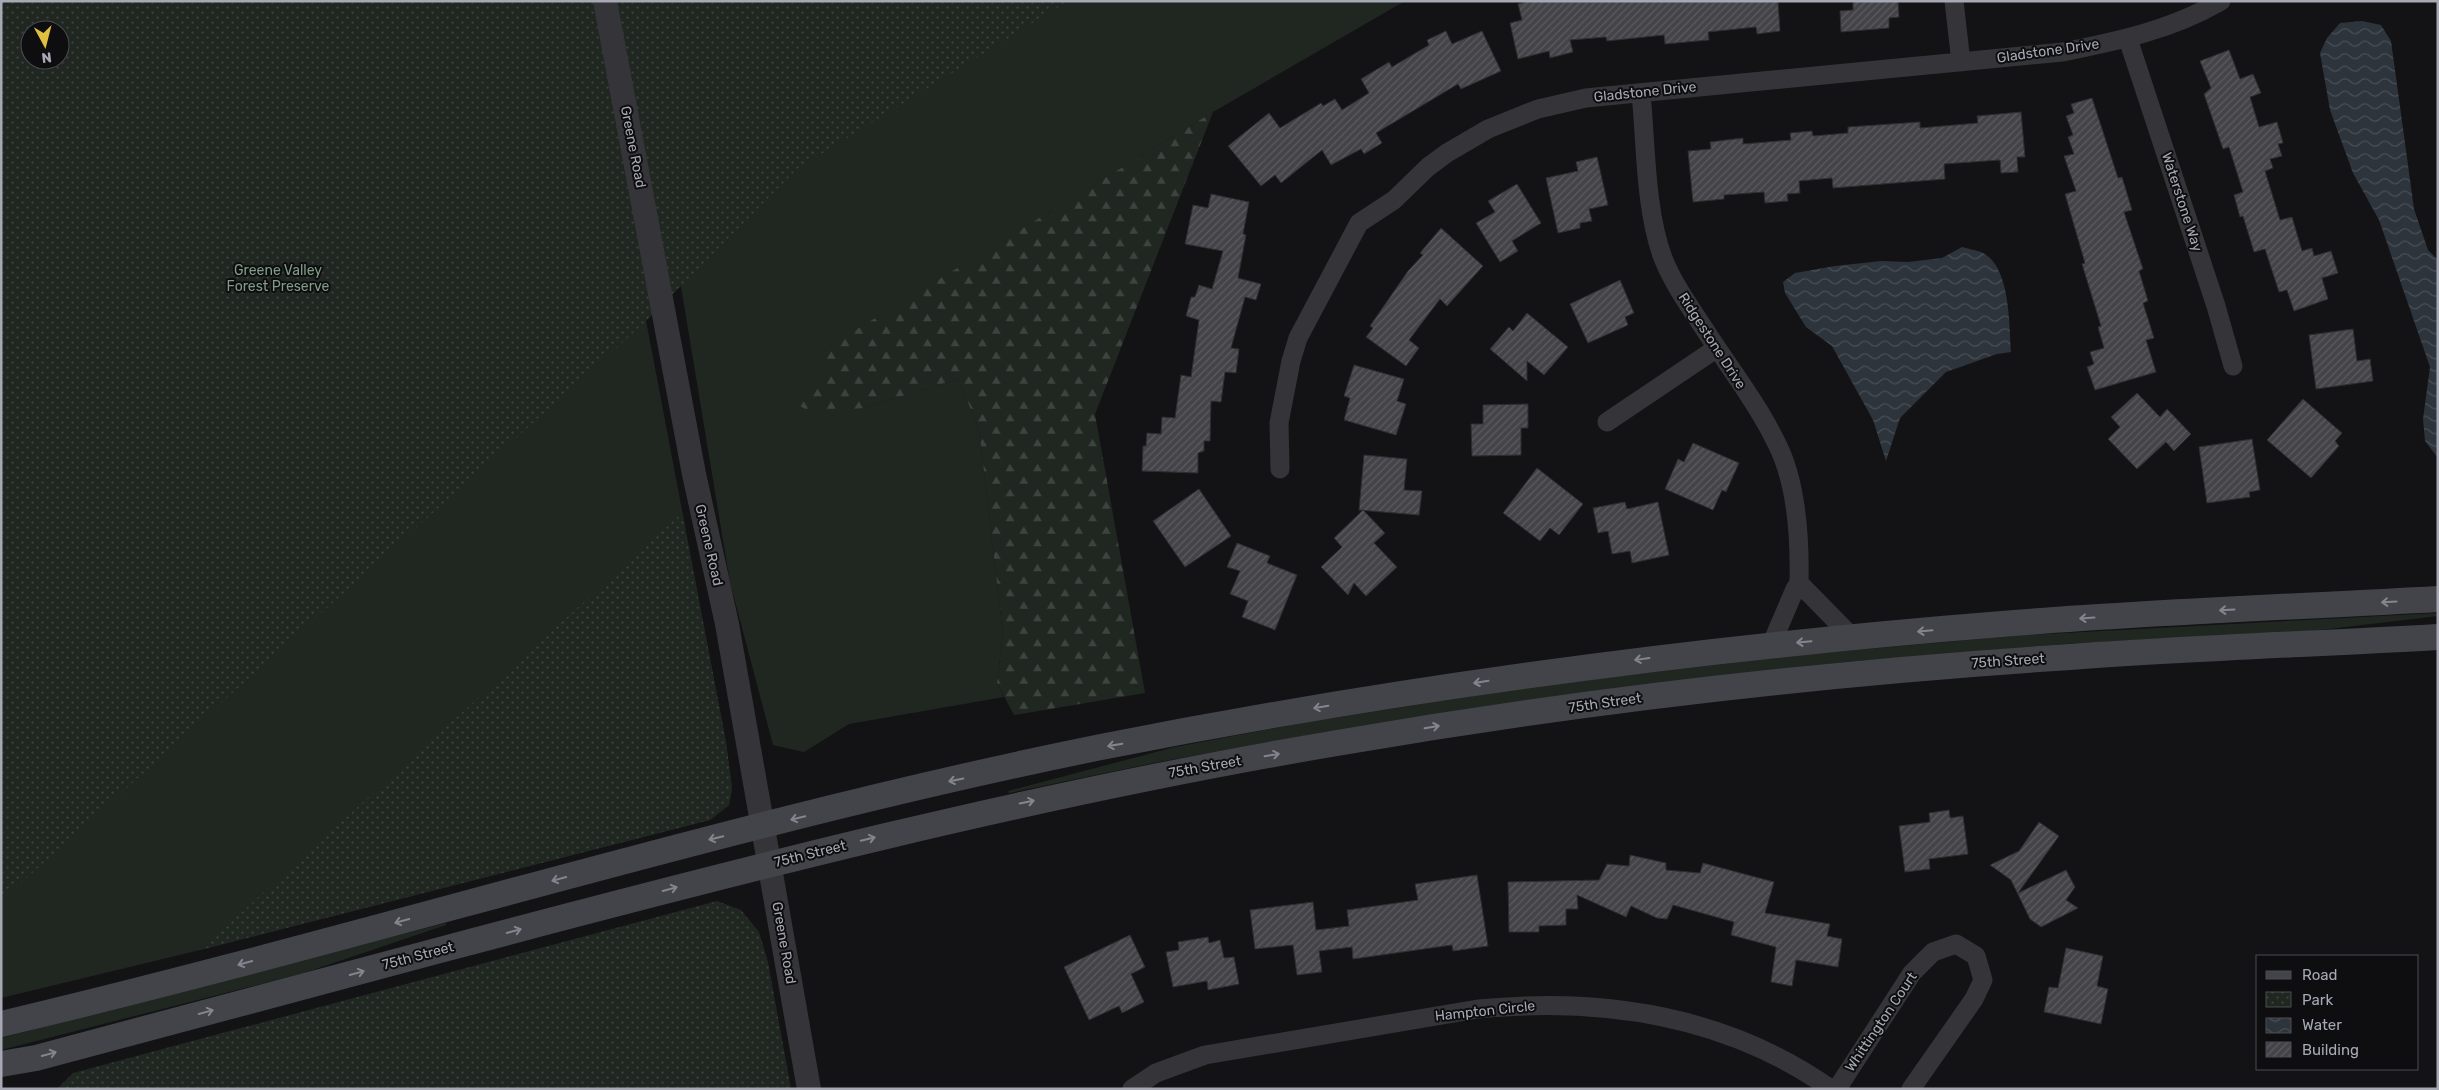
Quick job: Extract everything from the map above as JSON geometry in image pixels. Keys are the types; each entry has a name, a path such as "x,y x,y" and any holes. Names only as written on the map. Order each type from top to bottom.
{"main road":[{"path":"1,1024 202,974 764,826 940,783 1100,748 1273,715 1534,674 1771,645 2136,615 2438,599"},
{"name":"75th Street","path":"1,1064 36,1058 770,863 1007,807 1131,781 1336,743 1570,707 1690,692 1938,667 2074,656 2438,637"}],"street":[{"name":"Greene Road","path":"605,1 694,474 727,624 809,1089"},
{"path":"1954,1 1961,62"},
{"name":"Gladstone Drive","path":"1280,469 1279,423 1291,361 1298,338 1359,223 1394,200 1428,167 1447,153 1488,129 1515,117 1562,102 2063,52 2128,39 2177,23 2221,1"},
{"name":"Waterstone Way","path":"2128,39 2216,306 2233,366"},
{"name":"Ridgestone Drive","path":"1641,93 1652,212 1663,258 1675,284 1763,418 1777,443 1789,476 1794,502 1799,583"},
{"path":"1607,422 1717,348"},
{"path":"1771,645 1794,589 1799,583 1852,637"},
{"name":"Whittington Court","path":"1837,1089 1912,973 1933,952 1956,944 1976,956 1983,980 1974,999 1911,1089"},
{"name":"Hampton Circle","path":"1132,1089 1175,1064 1205,1054 1478,1009 1522,1004 1576,1004 1628,1009 1714,1030 1763,1050 1811,1074 1831,1089"}],"green space":[{"path":"1,1 45,20 20,20 20,70 70,70 70,31 638,278 726,742 732,788 729,805 710,820 200,950 1,998"},
{"name":"Greene Valley Forest Preserve","path":"1,1 1068,1 797,169 645,322 1,901"},
{"path":"663,1 1405,1 1213,112 819,353 864,408 958,379 979,429 1003,634 997,683 1004,697 849,724 804,752 773,745 730,582 674,245"},
{"path":"1213,112 1095,414 1145,693 1014,715 997,683 1003,634 979,429 958,379 864,408 813,413 792,402 831,370 818,353"},
{"path":"682,513 726,742 732,788 729,805 710,820 200,950"},
{"path":"2438,613 2438,616 2312,631 2079,643 1845,662 1725,675 1325,732 1159,762 1009,793 1008,791 1175,747 1308,722 1537,686 1799,655 2025,635"},
{"path":"717,901 741,910 759,932 768,962 791,1089 57,1089 73,1073"},
{"path":"446,923 446,925 304,973 1,1050 1,1038"}],"water":[{"path":"2362,21 2381,25 2391,41 2414,209 2428,250 2438,260 2438,458 2425,441 2423,419 2430,367 2379,220 2353,173 2330,110 2320,53 2327,38 2340,23"},
{"path":"1962,247 1981,252 1991,259 1998,269 2003,282 2009,312 2011,352 1997,354 1946,372 1900,418 1886,461 1873,420 1832,346 1806,327 1785,293 1783,282 1795,273 1835,266 1881,261 1908,262 1942,258"}],"building":[{"path":"1529,1 1778,1 1780,31 1757,34 1756,27 1708,32 1709,40 1665,44 1664,35 1607,41 1606,37 1570,40 1573,52 1550,58 1549,51 1518,59 1510,23 1522,20 1518,4"},
{"path":"1853,1 1898,1 1899,17 1889,18 1889,28 1841,32 1840,11 1853,10"},
{"path":"1446,31 1452,44 1482,31 1501,71 1461,89 1458,84 1376,133 1382,143 1364,154 1361,149 1331,165 1322,150 1281,183 1275,175 1261,186 1228,146 1269,113 1280,128 1321,103 1323,106 1335,99 1342,110 1369,93 1361,79 1389,62 1392,67 1429,45 1427,40"},
{"path":"2229,50 2240,79 2253,74 2261,93 2250,97 2259,127 2277,122 2283,143 2278,144 2282,156 2270,159 2273,168 2265,171 2280,220 2292,217 2302,251 2312,248 2314,256 2331,251 2338,273 2322,278 2328,299 2294,311 2287,290 2279,292 2265,249 2254,252 2243,216 2240,217 2234,195 2243,192 2229,147 2223,149 2204,94 2211,88 2200,61"},
{"path":"2092,98 2118,178 2122,177 2132,210 2124,212 2143,269 2139,271 2148,301 2143,303 2154,338 2146,340 2156,372 2095,390 2087,367 2094,364 2090,352 2104,348 2098,327 2101,326 2082,264 2085,263 2065,194 2076,191 2064,156 2074,154 2068,137 2073,135 2066,116 2074,113 2071,104"},
{"path":"2021,112 2025,157 2017,157 2018,172 2001,173 2000,160 1944,164 1945,179 1833,188 1832,178 1799,181 1800,193 1787,194 1788,201 1765,203 1764,192 1724,195 1724,199 1693,202 1688,151 1711,149 1710,142 1743,138 1743,144 1791,140 1790,133 1812,131 1813,136 1848,133 1848,127 1920,122 1920,128 1978,123 1977,116"},
{"path":"1597,157 1608,205 1589,209 1592,221 1580,223 1580,228 1558,233 1546,178 1578,171 1576,162"},
{"path":"1517,184 1541,223 1512,241 1518,251 1500,262 1476,223 1495,212 1488,201"},
{"path":"1211,194 1249,202 1243,234 1246,235 1238,278 1261,284 1256,300 1245,297 1231,348 1239,349 1236,373 1225,372 1221,402 1211,401 1210,441 1204,441 1204,451 1198,453 1198,473 1142,471 1143,446 1146,446 1147,433 1161,434 1162,417 1175,418 1181,375 1191,377 1199,320 1186,316 1191,297 1195,297 1199,285 1212,289 1223,251 1185,244 1193,205 1208,208"},
{"path":"1441,228 1483,266 1447,306 1440,299 1409,340 1419,348 1406,366 1366,337 1373,328 1370,326 1408,271 1423,255 1420,253"},
{"path":"1620,280 1634,313 1625,317 1628,325 1588,343 1570,304"},
{"path":"1527,313 1568,347 1544,375 1527,361 1527,381 1490,349 1509,327 1513,331"},
{"path":"2353,329 2357,361 2370,359 2373,381 2316,389 2309,335"},
{"path":"1354,365 1404,379 1397,401 1406,404 1396,435 1344,420 1350,398 1344,396"},
{"path":"2137,393 2160,417 2167,409 2191,434 2174,451 2166,442 2137,469 2108,439 2120,427 2111,417"},
{"path":"2303,399 2342,433 2335,441 2339,446 2311,478 2267,440"},
{"path":"1528,404 1528,428 1521,428 1521,455 1472,456 1471,424 1483,424 1483,405"},
{"path":"2252,439 2260,490 2249,492 2250,497 2207,503 2199,447"},
{"path":"1693,443 1739,463 1726,492 1722,490 1713,510 1665,489 1678,459 1684,462"},
{"path":"1364,455 1407,459 1404,490 1422,491 1419,515 1359,510"},
{"path":"1537,468 1583,504 1559,535 1550,528 1540,541 1503,513"},
{"path":"1199,489 1231,536 1185,567 1153,521"},
{"path":"1625,502 1627,509 1658,502 1669,555 1632,563 1630,551 1612,554 1608,531 1598,533 1593,508"},
{"path":"1363,510 1385,533 1374,543 1397,567 1366,596 1354,583 1348,595 1321,567 1342,547 1334,538"},
{"path":"1237,543 1270,556 1267,563 1297,575 1275,630 1242,617 1248,601 1230,594 1240,571 1227,567"},
{"path":"1949,810 1950,818 1963,816 1968,854 1929,859 1930,869 1905,872 1899,826 1930,822 1929,813"},
{"path":"2039,822 2059,836 2018,893 2066,870 2075,887 2066,900 2078,908 2041,927 2030,919 2011,880 1990,865 2019,851"},
{"path":"1630,855 1666,863 1666,870 1700,873 1703,863 1774,882 1765,913 1830,924 1827,936 1842,939 1838,967 1796,960 1792,986 1771,982 1776,947 1731,935 1734,922 1673,905 1667,919 1657,918 1631,906 1626,917 1577,895 1578,909 1566,909 1566,925 1539,926 1539,932 1509,932 1508,882 1599,880 1607,864 1629,866"},
{"path":"1477,875 1488,946 1453,951 1452,945 1353,959 1352,947 1319,951 1322,972 1297,975 1293,945 1255,949 1250,910 1313,902 1316,930 1349,926 1347,910 1418,900 1415,884"},
{"path":"1130,935 1145,967 1131,974 1144,1002 1122,1013 1119,1006 1089,1020 1064,967"},
{"path":"1208,937 1209,943 1220,940 1224,958 1234,957 1239,984 1208,990 1207,981 1173,987 1166,952 1179,950 1178,942"},
{"path":"2066,948 2103,956 2097,986 2108,989 2101,1024 2044,1012 2049,987 2058,988"}]}
